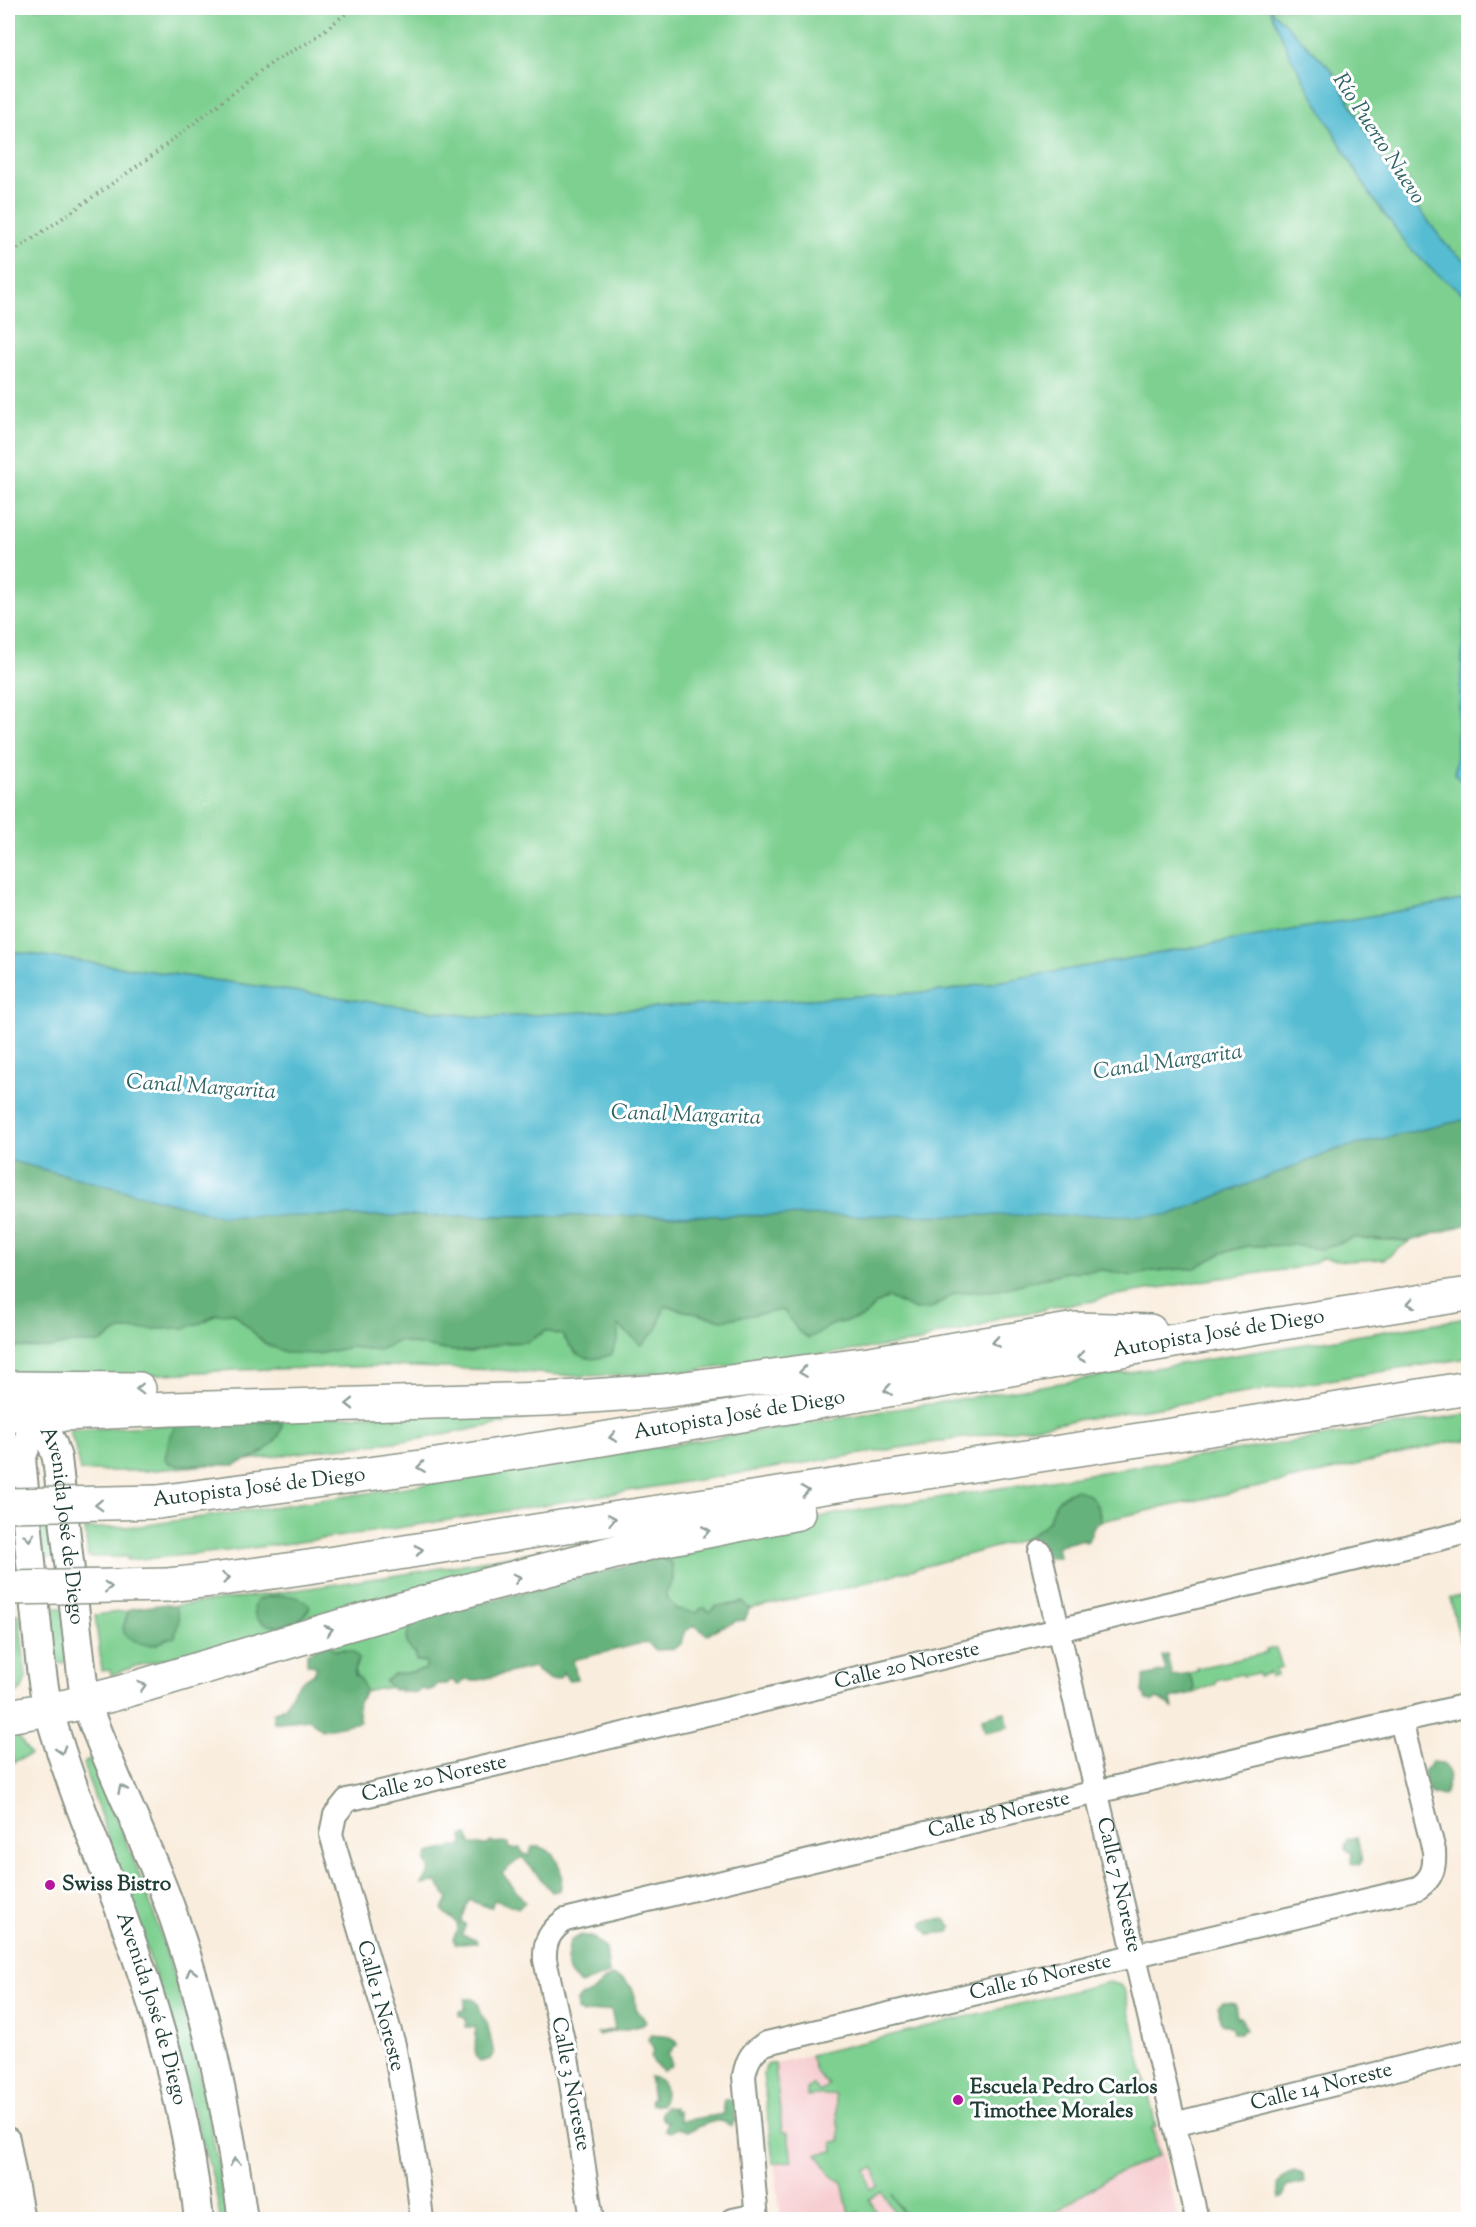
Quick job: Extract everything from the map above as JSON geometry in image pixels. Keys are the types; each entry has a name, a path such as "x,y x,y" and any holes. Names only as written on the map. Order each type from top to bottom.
{"highway":[{"name":"Autopista José de Diego","path":"8,1505 158,1502 436,1465 1221,1333 1468,1294"},
{"path":"8,1413 41,1421 63,1414 171,1409 547,1399 663,1391 869,1363 1076,1329 1221,1333"},
{"path":"8,1388 120,1389 669,1379 723,1383"},
{"path":"8,1588 168,1585 260,1575 638,1515 1004,1462 1468,1388"},
{"path":"8,1716 85,1701 486,1585 666,1539 787,1515 929,1494 1004,1462"}],"main road":[{"name":"Avenida José de Diego","path":"199,2220 189,2152 178,2100 153,2008 64,1761 48,1709 40,1660 21,1459 28,1440 41,1421 57,1458 85,1701 154,1864 190,1968 230,2131 243,2220"}],"street":[{"name":"Calle 20 Noreste","path":"347,1800 1468,1532"},
{"name":"Calle 7 Noreste","path":"1040,1552 1197,2220"},
{"name":"Calle 18 Noreste","path":"544,1950 547,1937 554,1928 576,1916 1468,1705"},
{"name":"Calle 16 Noreste","path":"757,2217 744,2076 748,2059 759,2047 767,2043 1418,1888 1428,1881 1435,1862 1434,1851 1401,1721"},
{"name":"Calle 1 Noreste","path":"347,1800 339,1807 335,1815 331,1834 394,2045 416,2167 422,2220"},
{"name":"Calle 3 Noreste","path":"544,1950 577,2111 592,2220"},
{"name":"Calle 14 Noreste","path":"1174,2124 1468,2051"},
{"path":"8,2139 23,2220"},
{"path":"733,2220 757,2217"}],"path":[{"path":"8,256 153,155 274,61 311,41 353,8"}],"shaded area":[{"name":"Escuela Pedro Carlos Timothee Morales","path":"1109,1982 1120,1985 1124,1989 1178,2219 781,2219 763,2074 767,2065"}],"green space":[{"path":"8,8 1468,8 1468,263 1446,245 1377,152 1332,70 1270,10 1291,57 1368,192 1409,247 1432,270 1468,297 1468,600 1466,601 1455,773 1468,791 1468,899 945,991 483,1018 8,951"},
{"path":"1468,1119 1468,1224 1410,1241 1353,1238 1322,1249 1293,1245 1248,1246 1222,1253 1195,1268 1153,1271 1132,1276 1104,1270 1066,1272 999,1290 955,1293 930,1309 915,1310 888,1297 875,1305 862,1318 833,1324 809,1338 799,1332 783,1310 722,1320 665,1306 657,1329 642,1345 618,1325 618,1340 611,1355 594,1359 582,1357 562,1335 546,1331 527,1342 503,1343 471,1352 445,1350 399,1341 379,1350 350,1347 318,1354 287,1353 264,1343 234,1313 216,1314 203,1322 183,1328 120,1330 100,1343 72,1343 50,1348 8,1347 8,1160 222,1216 1169,1215 1338,1149"},
{"path":"1353,1238 1410,1241 1384,1259 1346,1261 1322,1258 1291,1269 1214,1279 1002,1316 981,1326 938,1334 920,1342 692,1371 574,1376 499,1370 385,1366 236,1370 130,1376 8,1375 8,1347 50,1348 72,1343 100,1343 120,1330 183,1328 203,1322 216,1314 234,1313 247,1325 318,1354 350,1347 379,1350 399,1341 445,1350 471,1352 503,1343 527,1342 546,1331 562,1335 577,1355 618,1325 641,1345 657,1329 664,1306 722,1320 783,1309 799,1332 809,1338 833,1324 862,1318 875,1305 888,1297 915,1310 930,1309 955,1293 999,1290 1066,1272 1104,1270 1132,1276 1153,1271 1195,1268 1222,1253 1248,1246 1293,1245 1322,1249"},
{"path":"1468,1318 1468,1358 328,1538 127,1560 128,1557 88,1557 85,1529 140,1526 375,1492"},
{"path":"541,1406 537,1417 414,1440 146,1471 80,1471 69,1430"},
{"path":"1468,1414 1468,1440 1449,1442 1327,1472 1101,1521 1099,1508 1095,1503 1084,1494 1077,1491 1070,1492 1064,1494 1054,1505 1049,1521 1025,1539 841,1589 749,1609 743,1602 714,1607 709,1613 688,1613 676,1609 666,1597 673,1580 672,1563 658,1557 773,1524"},
{"path":"178,1421 282,1422 282,1428 277,1439 263,1452 235,1465 177,1465 165,1459 170,1435"},
{"path":"1076,1490 1082,1491 1094,1500 1101,1521 1094,1526 1088,1541 1085,1542 1084,1539 1057,1546 1059,1558 1049,1558 1025,1539 1049,1521 1052,1510 1061,1498"},
{"path":"38,1525 56,1525 60,1557 41,1558"},
{"path":"622,1537 213,1648 136,1666 111,1675 110,1670 102,1671 95,1615 262,1595 411,1573"},
{"path":"658,1557 672,1563 673,1580 666,1597 676,1609 697,1613 700,1609 705,1608 709,1612 717,1606 729,1606 743,1602 749,1609 745,1620 735,1621 708,1635 695,1626 691,1627 682,1637 681,1644 673,1649 656,1650 647,1642 573,1660 577,1679 568,1680 563,1672 560,1678 551,1680 534,1667 474,1681 466,1680 458,1685 451,1680 447,1684 438,1684 426,1691 422,1687 417,1693 394,1690 385,1681 394,1675 426,1668 426,1662 416,1661 416,1654 407,1643 412,1621"},
{"path":"1468,1594 1468,1638 1460,1641 1450,1598"},
{"path":"271,1596 297,1597 310,1606 305,1615 297,1621 287,1625 266,1624 258,1620 254,1612 256,1601"},
{"path":"166,1604 176,1607 179,1619 175,1637 148,1645 136,1642 125,1635 123,1628 129,1609"},
{"path":"46,1608 65,1608 67,1660 62,1664 55,1661 52,1655"},
{"path":"8,1614 19,1614 26,1678 22,1689 13,1696 13,1702 8,1704"},
{"path":"416,1614 407,1644 421,1662 426,1662 427,1668 394,1675 385,1681 391,1687 363,1692 354,1670 359,1659 346,1649 333,1650 329,1643"},
{"path":"329,1643 334,1650 354,1652 359,1659 354,1671 355,1675 361,1679 365,1690 357,1707 360,1722 321,1730 309,1719 274,1723 273,1713 285,1707 295,1688 314,1673 317,1667 307,1664 307,1653"},
{"path":"1276,1648 1282,1667 1275,1669 1277,1676 1271,1677 1270,1673 1259,1676 1258,1673 1243,1676 1242,1674 1216,1680 1216,1684 1193,1693 1194,1687 1189,1673 1198,1671 1197,1668 1267,1653 1266,1650"},
{"path":"1167,1655 1172,1676 1189,1673 1194,1687 1193,1693 1171,1698 1173,1709 1169,1704 1157,1698 1153,1701 1147,1700 1142,1692 1144,1676 1166,1671 1162,1656"},
{"path":"1005,1712 1009,1727 985,1732 982,1718"},
{"path":"8,1729 14,1729 30,1755 8,1764"},
{"path":"89,1760 109,1798 160,1931 188,2026 210,2122 227,2219 220,2219 215,2186 149,1956 84,1767 84,1763"},
{"path":"1432,1762 1440,1763 1447,1770 1448,1780 1444,1796 1427,1791 1423,1772"},
{"path":"467,1835 471,1844 487,1845 491,1842 506,1842 509,1849 520,1848 529,1856 532,1847 546,1850 557,1860 561,1883 560,1890 552,1892 522,1857 502,1873 525,1902 519,1908 494,1900 491,1908 469,1900 461,1922 466,1924 462,1935 476,1940 477,1943 456,1944 453,1939 457,1924 443,1910 448,1899 437,1882 422,1885 430,1870 426,1861 429,1853 463,1845 462,1836"},
{"path":"1357,1838 1362,1861 1359,1865 1351,1863 1352,1853 1345,1845 1348,1839"},
{"path":"945,1919 952,1927 950,1932 929,1934 922,1925 924,1921"},
{"path":"581,1935 595,1938 606,1949 609,1974 581,1984 571,1975 567,1960 570,1941"},
{"path":"612,1976 623,1979 632,1988 636,2009 646,2021 636,2027 598,2035 597,2033 615,2029 611,2009 582,2014 577,2010 577,2001 581,1996 590,1994 603,1981"},
{"name":"Escuela Pedro Carlos Timothee Morales","path":"1109,1982 1120,1985 1124,1989 1156,2127 1152,2128 1159,2155 1106,2179 1045,2219 907,2219 892,2194 905,2219 898,2219 882,2192 869,2199 881,2219 861,2219 859,2212 849,2214 842,2182 831,2174 817,2154 834,2151 833,2142 840,2141 835,2094 807,2096 807,2089 813,2084 820,2092 828,2085 815,2071 810,2055","holes":["874,2168 878,2186 870,2189 865,2170"]},
{"path":"465,1999 473,1999 478,2003 482,2016 487,2022 494,2054 491,2059 480,2062 477,2058 475,2027 465,2027 466,2019 459,2015 459,2011 465,2010"},
{"path":"1222,2002 1235,2004 1237,2017 1241,2017 1246,2030 1233,2033 1232,2027 1222,2023 1217,2006"},
{"path":"651,2035 673,2038 678,2044 668,2054 672,2065 663,2071 654,2064 651,2057 654,2051 648,2039"},
{"path":"775,2063 782,2131 788,2133 792,2161 773,2163 763,2074 767,2065"},
{"path":"649,2077 659,2080 664,2087 661,2105 651,2104 650,2099 653,2098"},
{"path":"729,2099 735,2102 738,2110 733,2114 736,2120 731,2126 715,2121 688,2131 678,2128 670,2132 665,2130 667,2122 662,2119 661,2113 665,2107 674,2108 675,2113 678,2111 681,2121 724,2114 724,2100"},
{"path":"1294,2171 1303,2174 1305,2183 1286,2187 1284,2196 1279,2198 1277,2185 1287,2174"}],"water":[{"path":"1269,8 1332,70 1377,152 1446,245 1468,263 1468,297 1432,270 1409,247 1368,192 1291,57"},
{"path":"1468,600 1468,791 1455,773 1466,601"},
{"name":"Canal Margarita","path":"1468,899 1468,1119 1338,1149 1169,1215 222,1216 8,1160 8,951 483,1018 945,991"}],"place":[{"name":"Swiss Bistro","path":"50,1885"},
{"name":"Escuela Pedro Carlos Timothee Morales","path":"958,2100"}],"water label":[{"name":"Río Puerto Nuevo","path":"1378,139"}]}
